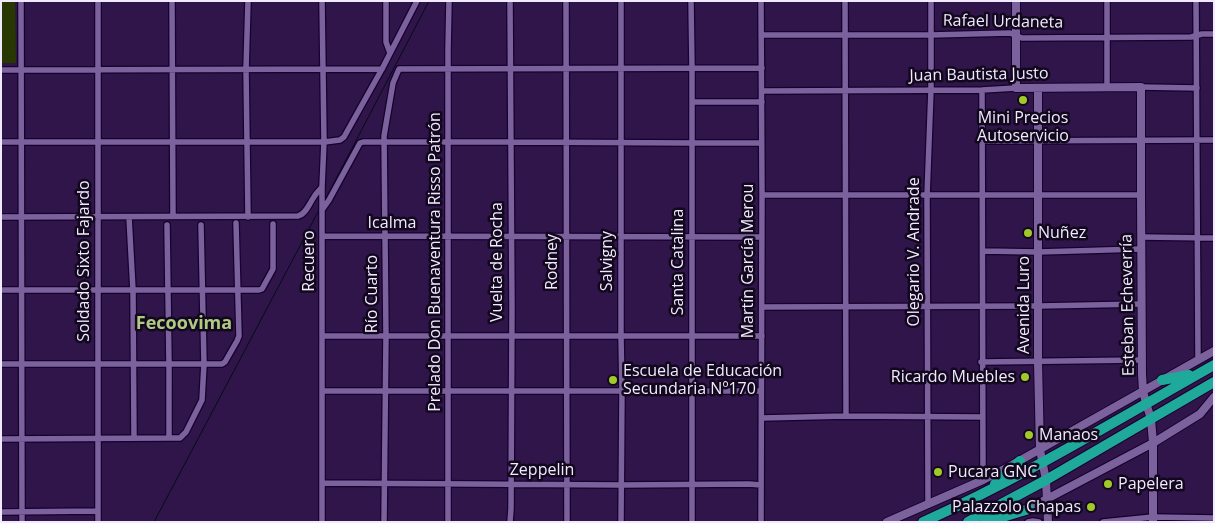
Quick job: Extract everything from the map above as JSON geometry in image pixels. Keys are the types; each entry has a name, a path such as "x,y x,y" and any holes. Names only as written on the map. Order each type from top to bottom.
{"highway":[{"path":"923,522 1043,463 1214,364"},
{"path":"1162,380 1200,372"},
{"path":"968,522 1046,480 1200,389 1214,383"},
{"path":"985,493 1020,461"},
{"path":"986,522 1029,509"}],"street":[{"path":"21,1 22,522"},
{"name":"Soldado Sixto Fajardo","path":"98,1 98,522"},
{"path":"172,1 173,216"},
{"path":"248,1 246,69 248,217"},
{"name":"Recuero","path":"322,1 324,142 322,187 322,522"},
{"path":"386,1 386,42 390,53"},
{"path":"1,142 324,142 340,140 344,137 382,69 417,1"},
{"name":"Prelado Don Buenaventura Risso Patrón","path":"448,522 449,1"},
{"name":"Vuelta de Rocha","path":"510,1 512,308 510,522"},
{"name":"Rodney","path":"566,1 567,522"},
{"name":"Salvigny","path":"621,1 621,522"},
{"name":"Santa Catalina","path":"691,1 692,522"},
{"name":"Martín García Merou","path":"761,1 761,522"},
{"path":"845,1 846,416"},
{"name":"Olegario V. Andrade","path":"928,504 927,196 931,1"},
{"path":"1016,1 1016,88"},
{"path":"1107,1 1107,88"},
{"path":"1196,1 1198,360"},
{"name":"Rafael Urdaneta","path":"762,35 1010,33 1022,38 1191,37 1214,34"},
{"path":"448,69 762,68"},
{"path":"1,70 382,69"},
{"name":"Río Cuarto","path":"384,522 386,336 384,142 393,83 399,69 448,69"},
{"name":"Esteban Echeverría","path":"1141,87 1142,360 1143,391 1151,419 1153,442 1153,520"},
{"name":"Avenida Luro","path":"1038,88 1038,362 1040,450 1046,480 1048,522"},
{"name":"Juan Bautista Justo","path":"762,91 1197,88"},
{"path":"982,90 981,362 983,480"},
{"path":"692,102 762,102"},
{"path":"982,140 1214,140"},
{"path":"322,210 360,143 363,142 762,143"},
{"path":"1,217 301,216 322,187"},
{"path":"762,195 1141,195"},
{"path":"129,218 133,290 134,438"},
{"path":"1,364 222,364 225,362 239,336 236,223"},
{"path":"1,290 259,290 262,289 273,269 273,224"},
{"path":"167,225 169,438"},
{"path":"1,439 180,438 186,432 201,404 203,395 201,225"},
{"name":"Icalma","path":"322,236 762,237"},
{"path":"1141,238 1214,238"},
{"path":"982,251 1038,252 1141,249"},
{"path":"762,307 1142,304"},
{"path":"322,336 762,336"},
{"path":"887,522 983,480 1020,461 1214,351"},
{"path":"981,362 1142,360"},
{"path":"322,391 761,391"},
{"path":"1002,522 1153,442 1200,414 1214,397"},
{"path":"762,418 846,416 982,417"},
{"name":"Zeppelin","path":"322,483 761,485"},
{"path":"1,512 98,511"},
{"path":"1102,522 1214,518"},
{"path":"1028,522 1039,522"}],"green space":[{"path":"1,1 15,1 16,63 1,63"}],"waterway":[{"path":"325,200 429,1"},
{"path":"154,522 319,210"}],"place":[{"name":"Mini Precios Autoservicio","path":"1023,100"},
{"name":"Nuñez","path":"1028,233"},
{"name":"Ricardo Muebles","path":"1025,377"},
{"name":"Escuela de Educación Secundaria Nº170","path":"613,380"},
{"name":"Manaos","path":"1029,435"},
{"name":"Pucara GNC","path":"938,472"},
{"name":"Papelera","path":"1108,484"},
{"name":"Palazzolo Chapas","path":"1091,507"}],"district":[{"name":"Fecoovima","path":"184,324"}]}
